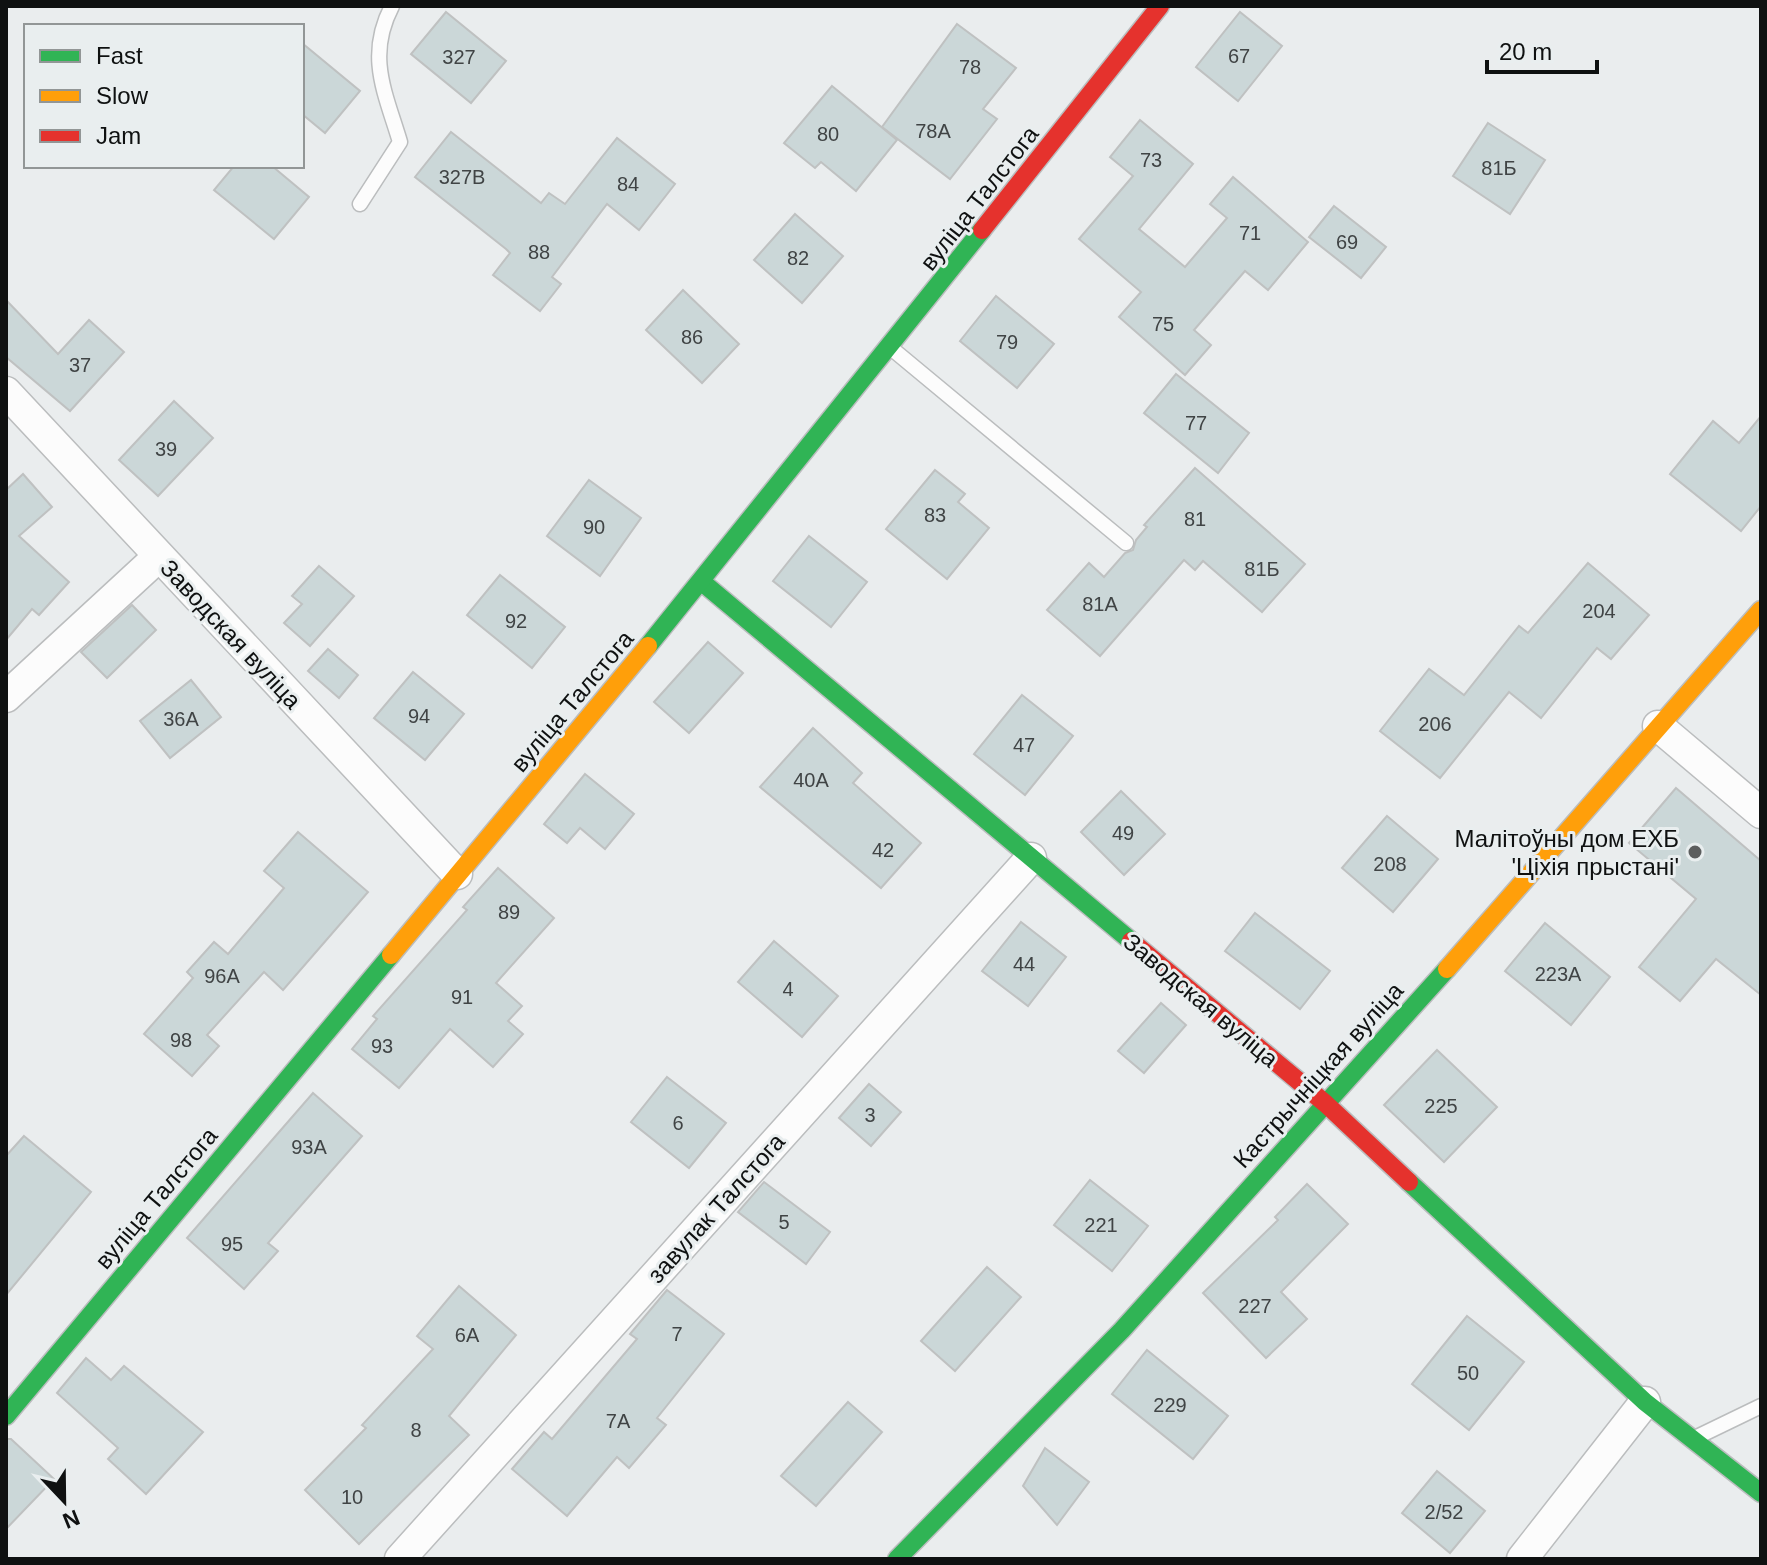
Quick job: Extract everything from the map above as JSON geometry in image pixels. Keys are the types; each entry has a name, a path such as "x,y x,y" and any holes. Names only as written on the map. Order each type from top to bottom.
{"street":[{"name":"вуліца Талстога","path":"6,1416 702,582 1160,6"},
{"name":"Заводская вуліца","path":"6,392 457,874"},
{"path":"6,697 158,557"},
{"name":"Заводская вуліца","path":"702,582 1326,1104 1645,1402 1761,1493"},
{"name":"Кастрычніцкая вуліца","path":"897,1559 1024,1437 1326,1104 1761,610"},
{"path":"1658,726 1761,813"},
{"name":"завулак Талстога","path":"400,1559 1031,858"},
{"path":"1522,1559 1645,1402"}],"lane":[{"path":"360,204 400,142 379,69 380,30 392,6"},
{"path":"891,348 1126,543"},
{"path":"1691,1440 1761,1406"}],"building":[{"path":"446,12 506,61 471,103 411,54"},
{"path":"1240,12 1282,46 1238,101 1196,67"},
{"path":"957,24 1016,68 983,109 997,119 950,179 882,127"},
{"path":"304,45 360,91 325,133 304,116"},
{"path":"832,86 897,140 856,191 821,162 815,168 784,143"},
{"path":"1140,120 1193,164 1139,229 1185,267 1227,218 1210,204 1233,177 1308,242 1268,290 1245,271 1194,330 1211,345 1185,375 1119,317 1141,292 1079,239 1133,176 1110,157"},
{"path":"1488,123 1545,160 1510,214 1453,176"},
{"path":"451,132 541,203 549,193 565,204 617,138 675,184 639,230 607,204 552,277 561,284 540,311 493,275 510,253 415,177"},
{"path":"232,168 274,168 309,197 274,239 214,190"},
{"path":"1334,206 1386,247 1361,278 1309,237"},
{"path":"795,214 843,256 802,303 754,260"},
{"path":"683,290 739,344 702,383 646,330"},
{"path":"996,296 1054,344 1017,388 960,341"},
{"path":"6,300 58,354 89,320 124,352 70,411 6,357"},
{"path":"1176,374 1249,433 1218,473 1144,413"},
{"path":"174,401 213,438 158,496 119,460"},
{"path":"1761,416 1761,506 1741,531 1670,474 1713,421 1739,443"},
{"path":"1195,468 1305,564 1262,612 1203,561 1195,570 1184,560 1100,656 1047,610 1089,563 1104,577 1125,553 1133,550 1136,540 1147,527 1144,525"},
{"path":"935,470 965,494 958,502 989,528 947,579 886,529"},
{"path":"23,474 52,507 19,536 69,582 39,615 32,609 6,640 6,490"},
{"path":"589,480 641,518 600,576 547,536"},
{"path":"809,536 867,582 831,627 773,581"},
{"path":"1588,563 1649,615 1611,659 1597,648 1541,718 1509,692 1440,778 1380,731 1429,669 1464,695 1519,626 1528,633"},
{"path":"319,566 354,596 310,646 284,623 302,604 292,596"},
{"path":"500,575 565,627 532,668 467,615"},
{"path":"132,605 156,630 107,678 81,652"},
{"path":"708,642 743,673 689,733 654,702"},
{"path":"328,649 358,675 339,698 308,671"},
{"path":"413,672 464,714 425,760 374,718"},
{"path":"191,680 221,717 170,758 140,721"},
{"path":"1022,695 1073,736 1025,795 974,754"},
{"path":"813,728 862,773 853,783 921,843 881,888 760,787"},
{"path":"585,774 634,814 605,849 580,828 567,843 544,824"},
{"path":"1676,788 1761,861 1761,995 1716,959 1680,1001 1639,967 1696,899 1629,843"},
{"path":"1121,791 1165,834 1124,875 1081,832"},
{"path":"1387,816 1438,859 1393,912 1342,868"},
{"path":"298,832 368,892 283,990 264,972 207,1035 219,1046 192,1076 144,1034 193,978 187,972 214,942 228,954 284,888 264,871"},
{"path":"498,868 554,918 496,983 522,1006 508,1021 523,1034 493,1067 450,1029 399,1088 352,1049 377,1019 373,1016 467,910 463,907"},
{"path":"1255,913 1330,971 1300,1009 1225,951"},
{"path":"1021,922 1066,957 1028,1006 982,971"},
{"path":"1545,923 1610,977 1571,1025 1505,971"},
{"path":"774,941 838,996 802,1037 738,982"},
{"path":"1161,1003 1186,1025 1144,1073 1118,1051"},
{"path":"1437,1050 1497,1107 1444,1162 1384,1105"},
{"path":"667,1077 726,1123 689,1168 631,1122"},
{"path":"869,1084 901,1112 871,1146 839,1118"},
{"path":"313,1093 362,1136 268,1243 278,1251 244,1289 187,1238"},
{"path":"24,1136 91,1192 6,1295 6,1156"},
{"path":"1090,1180 1148,1226 1112,1271 1054,1225"},
{"path":"764,1182 830,1232 806,1264 738,1212"},
{"path":"1307,1184 1348,1224 1281,1292 1307,1319 1266,1358 1203,1293 1278,1220 1275,1217"},
{"path":"987,1267 1021,1297 955,1371 921,1341"},
{"path":"459,1286 516,1335 449,1416 469,1435 359,1544 305,1490 366,1428 362,1425 433,1349 417,1336"},
{"path":"667,1290 724,1334 657,1418 666,1425 629,1468 617,1457 567,1516 512,1469 544,1432 552,1439 637,1339 630,1334"},
{"path":"1467,1316 1524,1362 1469,1430 1412,1384"},
{"path":"1147,1350 1228,1416 1193,1459 1112,1394"},
{"path":"86,1358 111,1380 124,1366 203,1432 146,1494 108,1459 118,1448 57,1393"},
{"path":"848,1402 882,1432 816,1506 781,1476"},
{"path":"6,1439 11,1439 54,1479 6,1529"},
{"path":"1045,1448 1089,1482 1057,1525 1023,1486"},
{"path":"1437,1471 1485,1511 1450,1553 1402,1513"}],"traffic: fast":[{"path":"648,646 982,230"},
{"path":"702,582 1131,941"},
{"path":"6,1416 391,955"},
{"path":"897,1559 1122,1330 1447,969"},
{"path":"1409,1182 1645,1402 1761,1493"}],"traffic: slow":[{"path":"1447,969 1761,610"},
{"path":"391,955 648,646"}],"traffic: jam":[{"path":"982,230 1160,6"},
{"path":"1131,941 1326,1104 1409,1182"}],"place":[{"name":"Малітоўны дом ЕХБ 'Ціхія прыстані'","path":"1695,852"}]}
